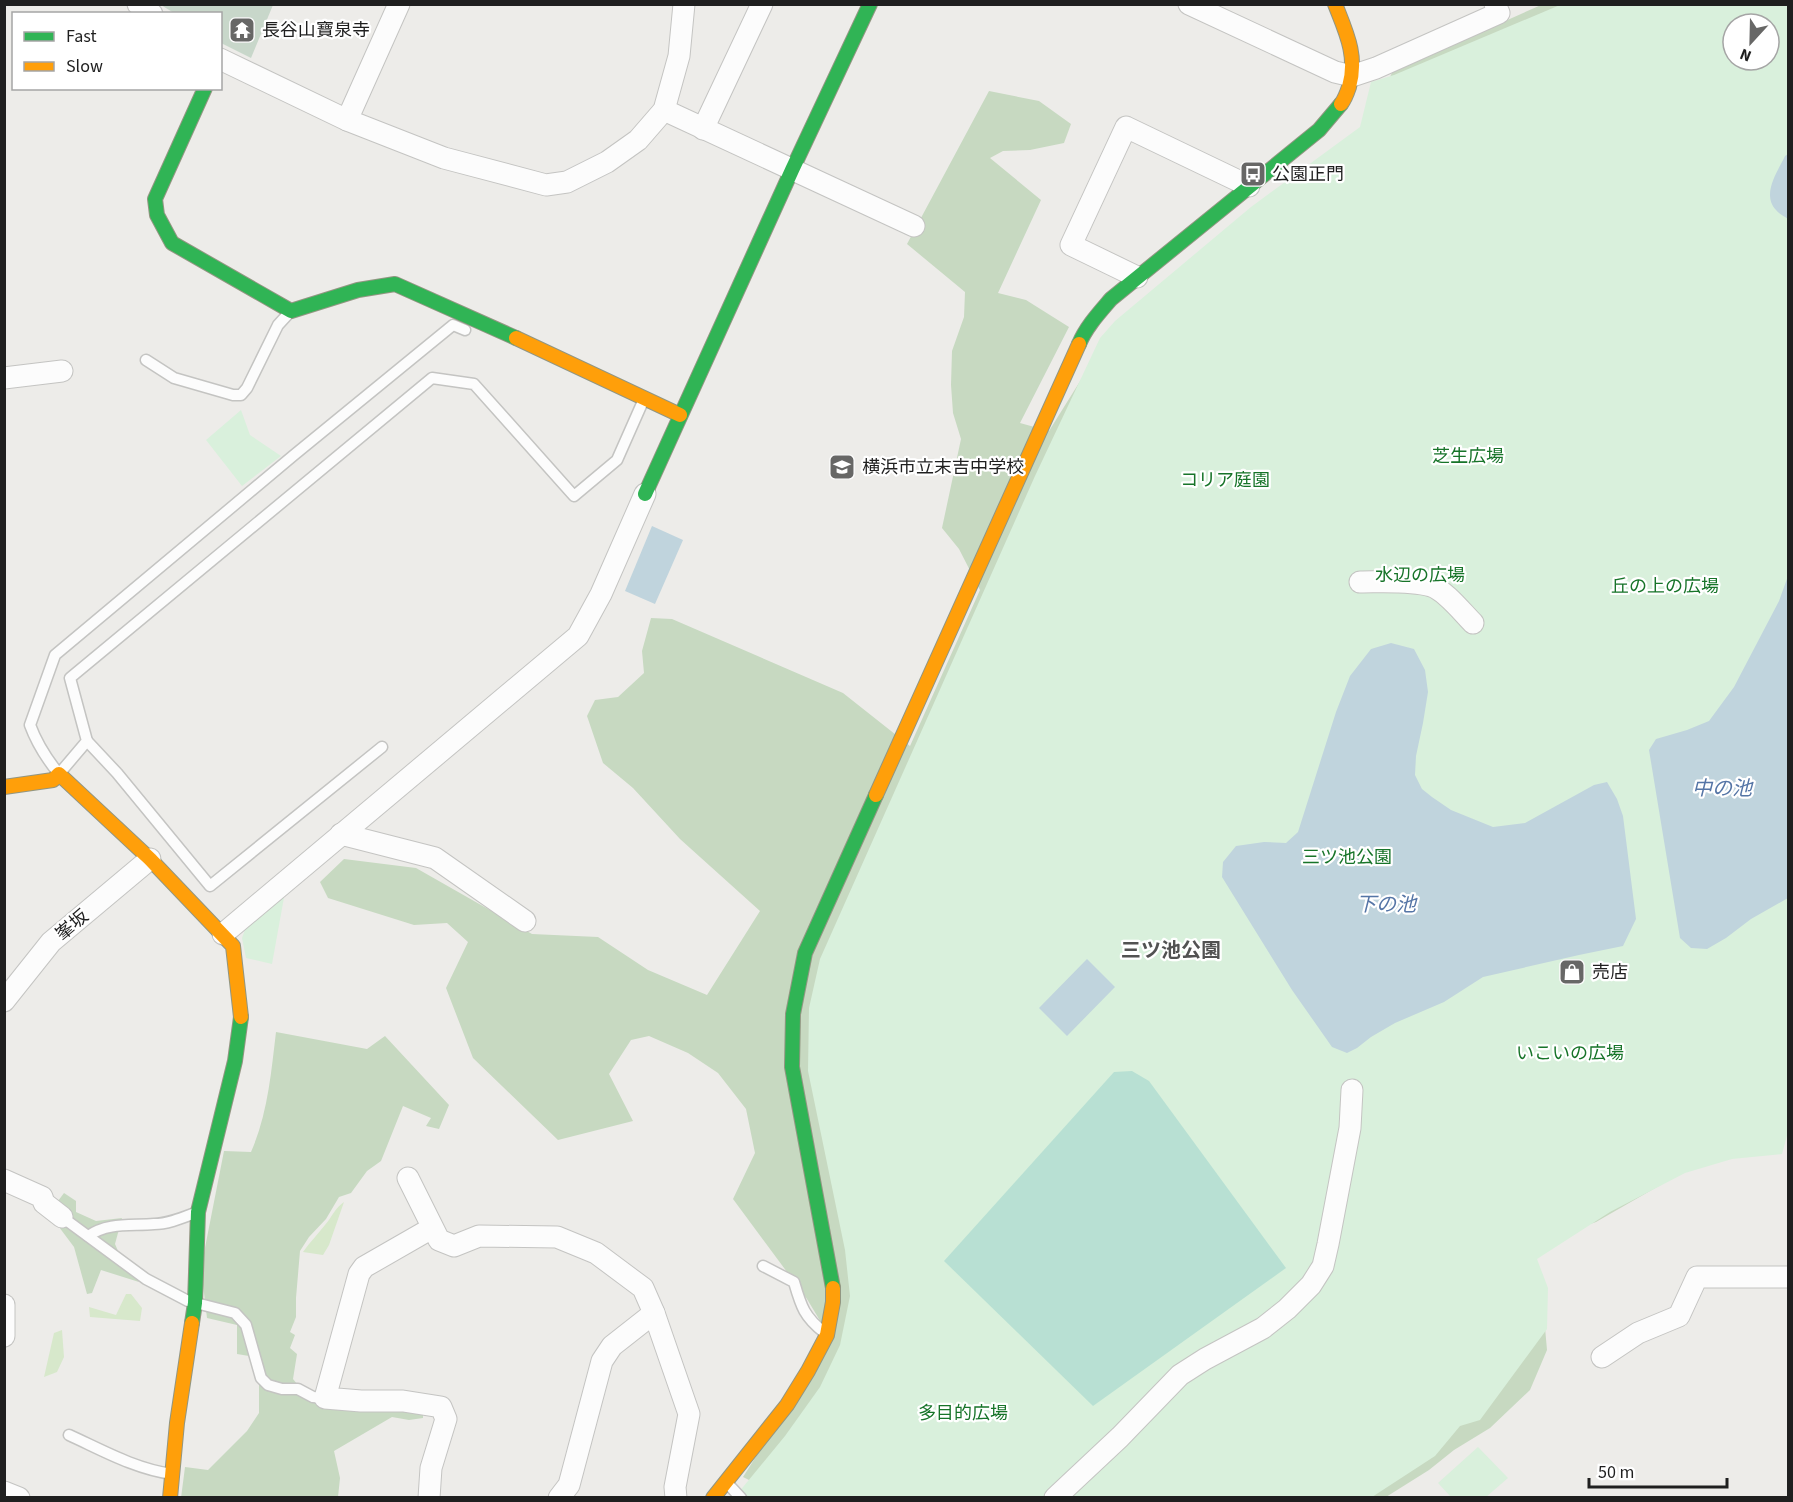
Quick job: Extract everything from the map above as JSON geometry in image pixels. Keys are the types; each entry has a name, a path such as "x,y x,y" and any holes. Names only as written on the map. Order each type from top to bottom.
{"street":[{"path":"347,120 399,4"},
{"path":"222,60 347,120 444,158 546,185 567,182 607,162 638,140 664,110 679,56 684,4"},
{"path":"703,129 762,4"},
{"path":"223,934 578,636 602,594 680,415 870,4"},
{"path":"1190,4 1335,72 1352,76 1376,68 1499,13 1495,4"},
{"path":"713,1497 787,1405 808,1371 827,1335 833,1302 833,1289 792,1068 793,1014 806,953 1083,334 1111,299 1319,130 1345,99 1352,76 1353,58 1347,32 1335,4"},
{"path":"204,90 155,199 157,215 172,243 291,311 358,290 395,284 680,415"},
{"path":"664,110 914,226"},
{"path":"1137,277 1071,245 1126,127 1249,186"},
{"path":"4,378 62,371"},
{"path":"1360,582 1400,582 1432,586 1452,601 1473,623"},
{"path":"4,787 53,780 59,774 150,859 233,946 241,1021 235,1060 198,1212 195,1303 177,1423 170,1497"},
{"path":"341,834 435,858 525,921"},
{"name":"峯坂","path":"5,1000 51,942 150,859"},
{"path":"1055,1497 1120,1437 1180,1375 1263,1328 1287,1309 1311,1285 1323,1266 1328,1244 1350,1128 1352,1090"},
{"path":"408,1178 439,1240 454,1246 479,1236 557,1237 596,1253 643,1288 689,1414 675,1487 676,1497"},
{"path":"4,1180 42,1197 44,1203 62,1217"},
{"path":"429,1497 431,1468 446,1419 441,1407 403,1401 325,1398 359,1274 364,1267 432,1228"},
{"path":"1602,1357 1638,1333 1679,1317 1697,1277 1788,1277"},
{"path":"4,1305 4,1336"},
{"path":"559,1497 569,1485 602,1361 612,1346 654,1313"},
{"path":"4,1492 19,1497"}],"lane":[{"path":"146,360 174,378 233,395 241,395 247,388 278,325 291,311"},
{"path":"87,741 59,774 36,742 30,725 55,656 294,454 453,325 475,335"},
{"path":"518,354 534,346"},
{"path":"382,747 210,886 117,773 87,741 70,678 432,378 474,384 574,496 617,460 645,398"},
{"path":"88,1236 95,1231 123,1224 170,1222 198,1212"},
{"path":"62,1217 146,1279 188,1301 235,1313 240,1317 246,1325 261,1378 268,1385 282,1389 298,1389 313,1397 325,1398"},
{"path":"763,1266 794,1282 801,1306 815,1326 827,1335"},
{"path":"69,1435 135,1465 172,1474"},
{"path":"726,1481 741,1497"}],"green space":[{"name":"長谷山寶泉寺","path":"161,5 273,5 251,58 222,44 222,12 172,12"},
{"name":"三ツ池公園","path":"1541,5 1788,5 1788,219 1690,1168 1596,1222 1533,1244 1542,1294 1547,1350 1530,1390 1490,1428 1386,1497 991,1497 1085,1083 765,1488 743,1477 831,1339 807,1299 733,1199 755,1153 746,1109 718,1073 688,1053 649,1036 631,1040 609,1074 633,1121 558,1140 473,1058 446,988 468,942 447,923 414,925 328,898 320,882 344,859 416,868 532,934 598,937 648,970 707,995 760,911 680,839 633,788 603,763 587,716 595,700 618,697 644,673 642,651 651,618 672,619 843,693 910,746 980,590 959,549 942,528 961,439 953,413 951,385 952,351 964,317 965,292 907,244 989,91 1039,101 1071,124 1064,143 1030,150 1003,151 990,158 1041,200 998,293 1026,300 1069,327 1020,423 1049,431 1107,338 1324,334 1372,111 1393,71"},
{"name":"三ツ池公園","path":"1560,5 1788,5 1788,1132 1782,1154 1732,1159 1685,1173 1610,1212 1537,1259 1548,1288 1547,1329 1480,1420 1460,1426 1435,1456 1372,1497 734,1498 785,1436 820,1387 840,1345 850,1296 845,1250 808,1071 809,1008 820,959 1035,476 1100,338 1115,321 1251,207 1360,127 1371,82 1394,75"},
{"path":"241,410 250,435 281,456 242,486 206,440"},
{"path":"285,892 272,964 246,958 242,938 247,924"},
{"path":"276,1032 367,1049 385,1036 449,1105 439,1129 426,1126 431,1118 403,1106 381,1161 367,1171 351,1193 339,1197 326,1219 309,1237 300,1251 296,1317 290,1332 295,1335 290,1348 297,1354 293,1379 306,1395 423,1412 423,1418 409,1420 392,1417 334,1451 340,1478 338,1497 181,1498 185,1467 208,1470 247,1431 259,1413 259,1379 249,1356 237,1354 237,1325 207,1318 201,1268 224,1151 251,1152 257,1137 268,1093"},
{"path":"1132,1071 1149,1081 1286,1268 1093,1406 944,1261 1114,1072"},
{"path":"64,1193 76,1201 76,1212 96,1221 122,1218 115,1244 139,1282 101,1270 92,1293 87,1294 74,1247 59,1227 55,1205"},
{"path":"344,1202 329,1245 323,1255 303,1252 336,1210"},
{"path":"126,1294 131,1294 142,1308 140,1321 90,1317 89,1307 116,1315"},
{"path":"62,1330 64,1357 57,1372 44,1377 54,1333"},
{"path":"1478,1447 1508,1478 1486,1497 1451,1497 1438,1483"}],"water":[{"path":"1788,154 1788,219 1780,214 1772,204 1770,190 1775,175"},
{"path":"652,526 683,540 655,604 625,591"},
{"name":"中の池","path":"1788,576 1788,898 1751,919 1707,949 1691,948 1680,938 1649,750 1656,739 1709,721 1734,687 1779,601"},
{"name":"下の池","path":"1391,643 1414,649 1425,670 1428,692 1416,756 1415,775 1422,789 1451,810 1493,827 1525,823 1594,785 1607,782 1617,799 1623,816 1636,919 1623,946 1483,977 1444,1002 1395,1023 1347,1053 1332,1047 1292,990 1222,877 1223,862 1236,846 1264,842 1286,843 1298,832 1336,712 1350,676 1371,649"},
{"path":"1087,959 1115,987 1067,1036 1039,1008"}],"traffic: fast":[{"path":"645,494 870,4"},
{"path":"204,90 155,199 157,215 172,243 291,311 358,290 395,284 516,338"},
{"path":"1079,344 1089,326 1111,299 1319,130 1341,104"},
{"path":"833,1288 792,1067 793,1014 805,953 876,795"},
{"path":"192,1323 195,1303 198,1212 235,1061 241,1017"}],"traffic: slow":[{"path":"1335,4 1350,44 1352,65 1349,87 1341,104"},
{"path":"516,338 680,415"},
{"path":"876,795 1079,344"},
{"path":"4,787 53,780 59,774 150,859 233,946 241,1017"},
{"path":"713,1498 787,1405 808,1371 827,1335 833,1288"},
{"path":"170,1498 177,1423 192,1323"}],"place":[{"name":"長谷山寶泉寺","path":"242,30"},
{"name":"公園正門","path":"1253,174"},
{"name":"横浜市立末吉中学校","path":"842,467"},
{"name":"売店","path":"1572,972"}],"district":[{"name":"三ツ池公園","path":"1171,950"}],"park label":[{"name":"芝生広場","path":"1468,456"},
{"name":"コリア庭園","path":"1225,480"},
{"name":"水辺の広場","path":"1420,575"},
{"name":"丘の上の広場","path":"1665,586"},
{"name":"いこいの広場","path":"1570,1053"},
{"name":"多目的広場","path":"963,1413"}]}
